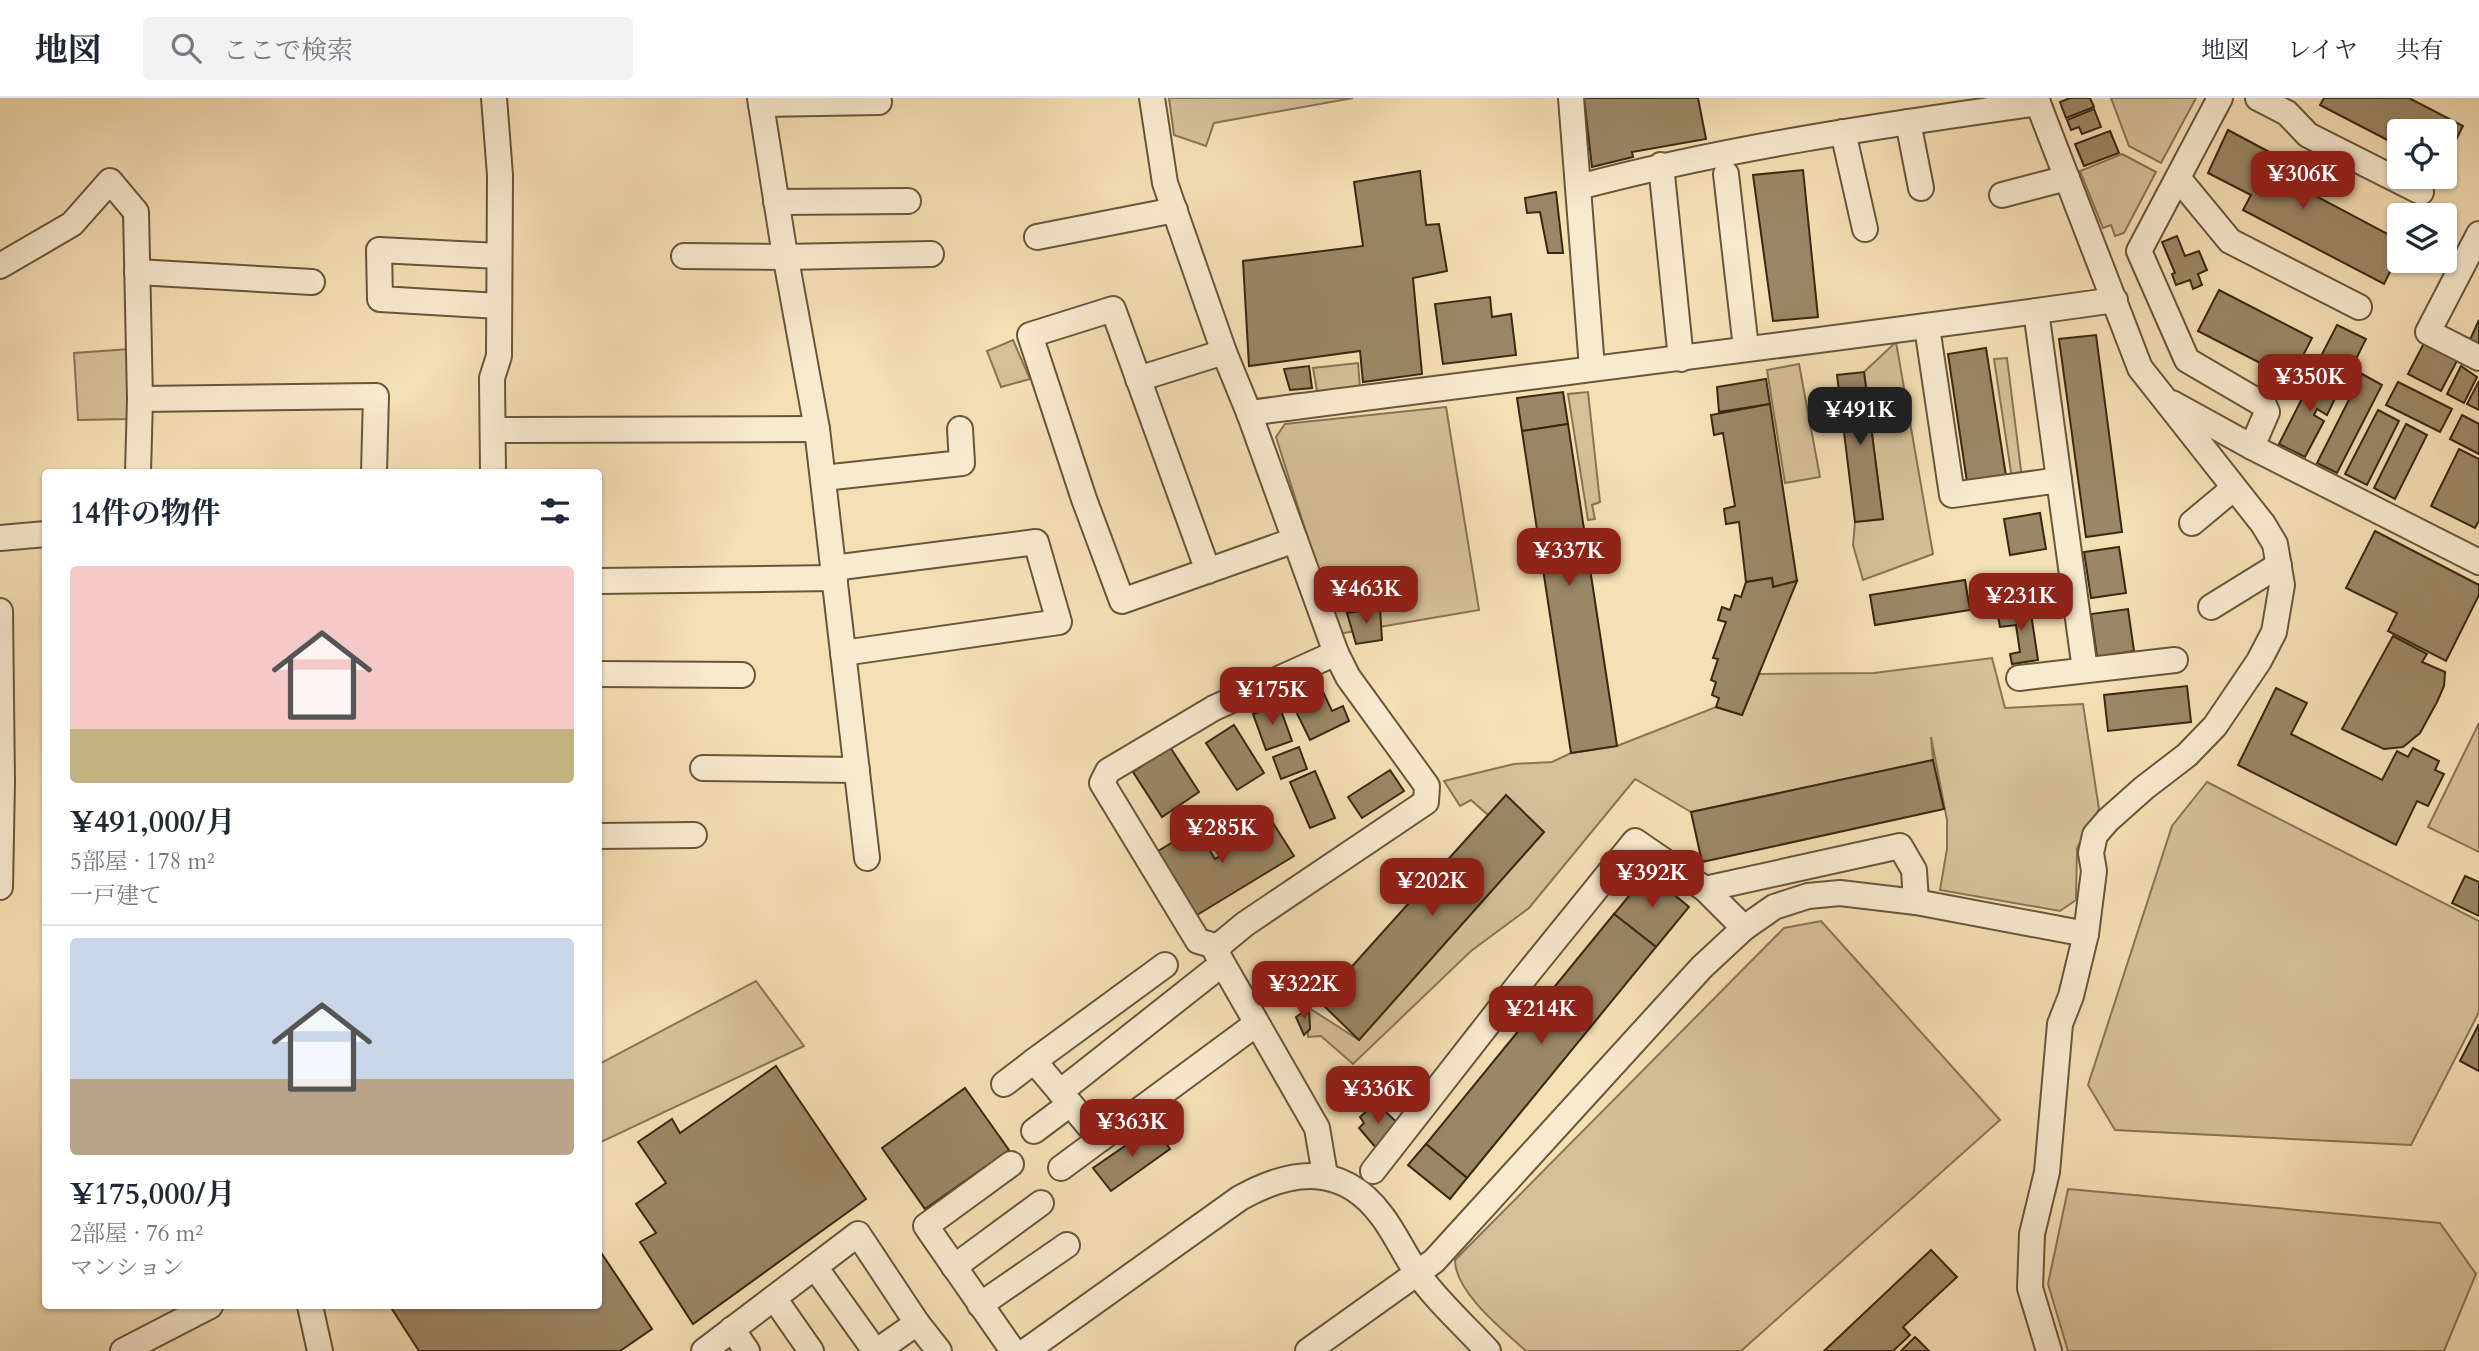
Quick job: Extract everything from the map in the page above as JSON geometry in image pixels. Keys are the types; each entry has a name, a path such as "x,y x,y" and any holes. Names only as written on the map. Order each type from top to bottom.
{"street":[{"path":"493,469 492,379 499,356 500,175 494,98"},
{"path":"1034,1131 1065,1098 1220,956 1245,925 1426,802 1427,786 1348,677 1336,653 1249,413 1224,352 1165,183 1152,98"},
{"path":"1571,98 1592,368"},
{"path":"2220,98 2139,251 2187,360 2264,405 2267,412 2252,447"},
{"path":"2258,98 2287,113 2308,135 2421,192"},
{"path":"1579,187 1661,165 2037,100 2140,368 2263,524 2275,544 2282,585 2274,632 2252,672 2215,726 2188,755 2144,788 2095,835 2091,853 2094,871 2086,934 2071,996 2060,1024 2047,1172 2032,1234 2030,1288 2049,1351"},
{"path":"867,858 817,429 785,257 761,101 879,102"},
{"path":"1908,122 1921,188"},
{"path":"1843,132 1865,229"},
{"path":"1661,165 1681,359"},
{"path":"1726,174 1746,348"},
{"path":"2002,195 2067,178"},
{"path":"2178,178 2230,241 2359,307"},
{"path":"0,266 72,224 110,181 136,212 138,469"},
{"path":"776,202 908,201"},
{"path":"1037,237 1175,209"},
{"path":"2479,234 2428,332 2479,358"},
{"path":"499,256 379,250 380,299 499,306"},
{"path":"684,256 931,254"},
{"path":"2105,274 2143,262"},
{"path":"137,272 312,282"},
{"path":"1249,413 1927,327 2115,300"},
{"path":"1208,570 1113,309 1030,335 1084,499 1122,601 1295,540"},
{"path":"2036,311 2085,670"},
{"path":"1927,327 1952,495 2059,480"},
{"path":"1138,379 1224,352"},
{"path":"139,399 376,396 374,469"},
{"path":"2162,398 2252,447 2478,558"},
{"path":"494,430 817,429"},
{"path":"823,478 962,463 960,429"},
{"path":"2192,523 2234,488"},
{"path":"0,538 42,534"},
{"path":"602,581 834,573 1036,542 1059,622 844,653"},
{"path":"2211,607 2279,565"},
{"path":"0,611 0,887"},
{"path":"1325,1175 1317,1128 1220,956 1198,941 1102,783 1108,771 1214,708 1336,653"},
{"path":"2019,678 2175,660"},
{"path":"602,674 742,674"},
{"path":"702,768 857,771"},
{"path":"602,836 694,835"},
{"path":"1373,1171 1635,841 1704,890 1744,929"},
{"path":"1704,890 1900,846 1914,870 1916,902"},
{"path":"1308,1351 1434,1261 1702,967 1744,929 1774,907 1808,896 1840,893 1916,902 2086,934"},
{"path":"1004,1084 1165,965"},
{"path":"1061,1168 1256,1024"},
{"path":"1034,1061 1100,1139"},
{"path":"1011,1164 926,1226 1013,1351"},
{"path":"1026,1351 1240,1198 1279,1180 1313,1174 1325,1175 1365,1196 1382,1216 1417,1273 1488,1351"},
{"path":"954,1267 1041,1203"},
{"path":"704,1351 858,1234 917,1323 939,1351"},
{"path":"980,1305 1067,1245"},
{"path":"815,1267 876,1351 917,1323"},
{"path":"774,1298 811,1351"},
{"path":"123,1351 203,1309"},
{"path":"311,1309 320,1351"},
{"path":"733,1329 747,1351"}],"shaded area":[{"path":"1169,98 1353,98 1214,123 1206,146 1174,135"},
{"path":"2111,98 2196,98 2161,163 2129,146"},
{"path":"2122,154 2156,172 2124,233 2115,236 2111,225 2103,228 2080,171"},
{"path":"1013,340 1030,379 1001,387 987,351"},
{"path":"1896,342 1933,554 1863,580 1853,545 1855,522 1883,519 1864,372"},
{"path":"130,349 128,419 78,420 74,353"},
{"path":"2007,358 2022,478 2012,479 1994,359"},
{"path":"1358,363 1360,388 1317,391 1313,368"},
{"path":"1799,364 1820,477 1785,483 1767,370"},
{"path":"1588,392 1600,502 1592,505 1595,519 1588,520 1568,394"},
{"path":"1446,407 1479,610 1338,634 1276,437 1285,424"},
{"path":"1992,658 2005,708 2083,704 2099,809 2077,848 2076,900 2060,911 1940,890 1947,849 1947,820 1931,737 1933,760 1691,812 1635,779 1529,908 1471,951 1353,1064 1321,1036 1308,1037 1309,1008 1359,1040 1544,832 1506,796 1488,815 1471,800 1460,806 1444,781 1514,764 1552,762 1571,753 1617,746 1716,707 1742,715 1759,674 1874,673"},
{"path":"2479,723 2479,852 2428,827"},
{"path":"2207,782 2479,921 2479,1012 2411,1145 2115,1130 2088,1085 2172,826"},
{"path":"1821,921 2000,1120 1741,1351 1526,1351 1471,1297 1457,1272 1455,1260 1784,928"},
{"path":"756,981 804,1046 602,1142 602,1062"},
{"path":"2068,1189 2440,1223 2476,1274 2444,1351 2068,1351 2048,1284"}],"building":[{"path":"1584,98 1698,98 1706,139 1632,152 1633,157 1592,167"},
{"path":"2070,98 2090,98 2094,107 2066,118 2060,102"},
{"path":"2324,98 2409,98 2450,119 2387,119 2387,140 2320,105"},
{"path":"2094,109 2101,127 2082,134 2079,127 2071,130 2067,120"},
{"path":"2457,123 2463,126 2457,138"},
{"path":"2228,130 2275,155 2267,170 2387,234 2387,273 2390,273 2384,284 2243,210 2251,195 2208,173"},
{"path":"2110,131 2119,153 2084,166 2075,144"},
{"path":"1803,170 1818,317 1773,321 1753,175"},
{"path":"1420,171 1426,225 1439,224 1447,271 1413,278 1422,374 1363,382 1360,351 1249,366 1243,261 1363,246 1354,182"},
{"path":"1556,192 1563,253 1548,253 1540,212 1527,213 1525,198"},
{"path":"2177,236 2185,256 2199,251 2207,270 2198,274 2202,285 2193,289 2190,280 2176,285 2172,274 2175,273 2162,242"},
{"path":"2219,290 2312,338 2291,379 2198,331"},
{"path":"1490,297 1492,317 1511,314 1516,355 1443,364 1435,304"},
{"path":"2479,320 2479,347 2469,342"},
{"path":"2337,325 2366,339 2349,373 2320,358"},
{"path":"2096,335 2122,532 2086,537 2059,339"},
{"path":"2424,343 2458,359 2441,391 2408,374"},
{"path":"1986,348 2006,476 1967,482 1948,354"},
{"path":"1309,366 1312,388 1290,390 1284,369"},
{"path":"2461,366 2477,377 2464,403 2447,394"},
{"path":"2316,371 2342,384 2327,415 2317,409 2314,415 2324,421 2305,457 2279,444"},
{"path":"1864,372 1883,519 1855,522 1837,375"},
{"path":"2362,374 2382,385 2337,473 2317,463"},
{"path":"1766,379 1770,404 1719,412 1717,387"},
{"path":"2479,381 2479,410 2467,404"},
{"path":"2398,382 2452,409 2440,432 2386,405"},
{"path":"1563,392 1568,424 1522,431 1517,398"},
{"path":"1770,404 1797,581 1773,587 1772,578 1746,582 1739,522 1726,524 1724,509 1735,506 1723,433 1714,435 1711,415"},
{"path":"2378,410 2399,421 2367,485 2345,474"},
{"path":"2462,415 2479,424 2479,454 2450,439"},
{"path":"1568,424 1617,746 1571,753 1522,431"},
{"path":"2406,424 2427,435 2395,499 2374,488"},
{"path":"2459,449 2479,459 2479,521 2475,528 2431,506"},
{"path":"2040,513 2046,549 2010,555 2004,519"},
{"path":"2375,531 2479,585 2479,595 2446,661 2388,631 2397,613 2346,588"},
{"path":"2119,547 2126,593 2091,598 2084,552"},
{"path":"1772,578 1773,587 1797,581 1742,715 1716,707 1719,698 1712,695 1716,682 1711,680 1718,659 1713,658 1726,622 1718,620 1722,607 1730,610 1735,595 1741,597 1746,582"},
{"path":"1965,580 1970,610 1875,625 1870,595"},
{"path":"2033,583 2036,596 2021,600 2018,586"},
{"path":"2008,587 2011,600 1999,603 1996,589"},
{"path":"2030,607 2038,660 2012,664 2010,654 2020,652 2016,625 2000,627 1997,611"},
{"path":"1380,608 1382,640 1356,644 1347,613"},
{"path":"2128,609 2134,651 2097,657 2091,614"},
{"path":"2393,636 2427,654 2422,662 2445,672 2444,686 2420,733 2403,747 2384,749 2342,729"},
{"path":"1315,675 1332,711 1343,706 1349,721 1310,740 1285,689"},
{"path":"2187,686 2191,722 2108,731 2104,695"},
{"path":"2276,688 2307,703 2291,734 2382,780 2397,751 2408,757 2413,748 2439,761 2435,770 2444,774 2428,806 2417,801 2396,845 2238,765"},
{"path":"1279,705 1292,741 1266,750 1253,714"},
{"path":"1234,725 1264,773 1237,790 1206,743"},
{"path":"1170,747 1199,792 1162,817 1133,772"},
{"path":"1299,747 1307,769 1281,779 1273,757"},
{"path":"1933,760 1944,809 1702,862 1691,812"},
{"path":"1390,770 1404,791 1362,818 1348,797"},
{"path":"1315,771 1335,818 1310,828 1290,782"},
{"path":"1506,795 1544,832 1359,1040 1320,1002"},
{"path":"1273,823 1294,856 1197,915 1158,851 1196,828 1215,859"},
{"path":"1648,873 1689,907 1656,947 1614,914"},
{"path":"2465,876 2479,882 2479,916 2452,903"},
{"path":"1614,914 1656,947 1467,1178 1426,1144"},
{"path":"1309,1008 1310,1029 1304,1035 1296,1017"},
{"path":"2479,1024 2479,1071 2460,1061"},
{"path":"776,1066 866,1199 693,1324 640,1242 656,1233 636,1204 666,1183 638,1142 672,1119 680,1133"},
{"path":"965,1088 1009,1150 925,1209 882,1148"},
{"path":"1376,1103 1401,1126 1377,1149 1359,1128 1364,1123 1360,1117"},
{"path":"1154,1126 1170,1149 1111,1191 1093,1168"},
{"path":"1426,1144 1467,1178 1450,1199 1408,1165"},
{"path":"1931,1250 1957,1277 1903,1327 1910,1335 1893,1351 1824,1351"},
{"path":"602,1254 652,1329 620,1351 419,1351 392,1309 602,1309"},
{"path":"1915,1337 1929,1351 1901,1351"}]}
